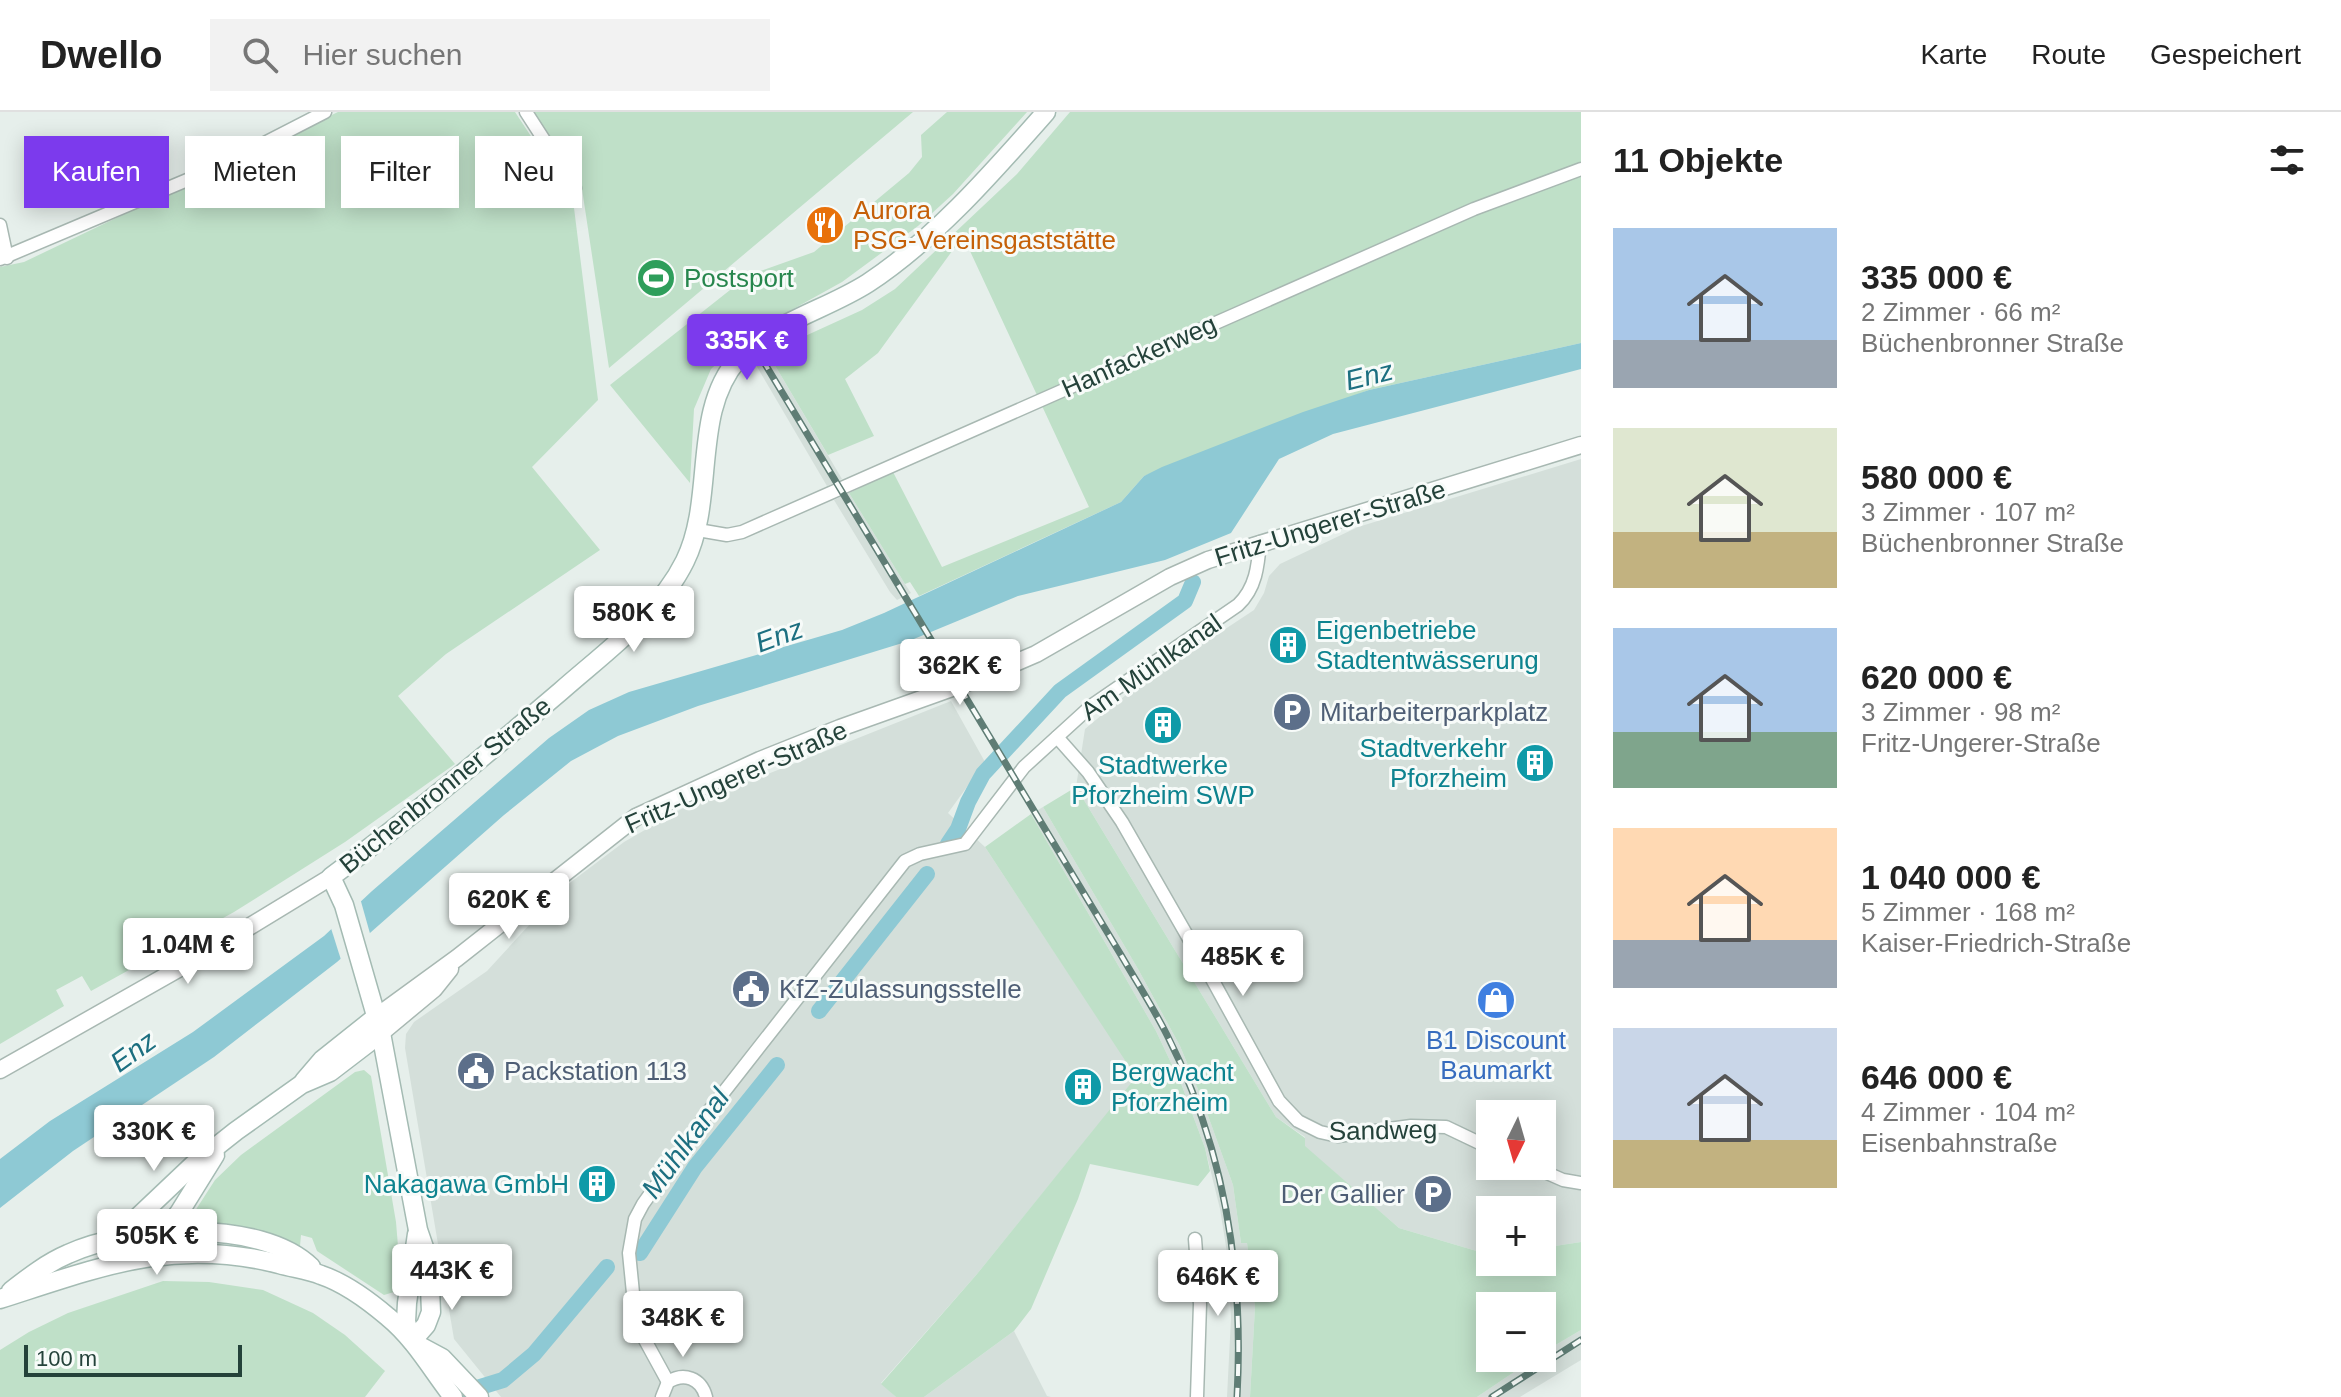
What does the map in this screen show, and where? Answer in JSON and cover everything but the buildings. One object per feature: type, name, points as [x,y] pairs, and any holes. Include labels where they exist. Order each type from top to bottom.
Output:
[{"type":"main road","name":"Büchenbronner Straße","points":[[412,1341],[426,1325],[432,1302],[429,1262],[418,1230],[379,1025],[343,904],[331,877],[467,771],[630,629],[660,598],[685,562],[698,530],[713,414],[722,384],[739,359],[773,331],[835,302],[895,263],[973,191],[1046,112]]},
{"type":"main road","name":"Fritz-Ungerer-Straße","points":[[116,1238],[193,1165],[302,1084],[322,1060],[379,1025]]},
{"type":"main road","name":"Fritz-Ungerer-Straße","points":[[120,1262],[136,1254],[164,1232],[220,1146]]},
{"type":"main road","points":[[0,1299],[42,1267],[93,1244],[164,1232],[205,1232],[267,1242],[305,1260],[319,1274]]},
{"type":"main road","points":[[0,1299],[120,1262],[189,1252],[227,1254],[319,1274],[338,1282],[389,1318],[412,1341],[442,1358],[442,1369],[453,1397]]},
{"type":"main road","points":[[442,1369],[479,1397]]},
{"type":"street","points":[[0,225],[4,258],[218,167],[325,112]]},
{"type":"street","points":[[526,112],[541,136]]},
{"type":"street","name":"Hanfackerweg","points":[[698,530],[727,535],[742,532],[1474,209],[1581,169]]},
{"type":"street","name":"Fritz-Ungerer-Straße","points":[[379,1025],[457,958],[636,817],[787,749],[980,678],[1036,654],[1170,577],[1208,560],[1581,445]]},
{"type":"street","name":"Am Mühlkanal","points":[[668,1382],[645,1340],[634,1303],[629,1253],[635,1219],[668,1167],[910,857],[965,844],[1024,767],[1091,706],[1247,597],[1257,570],[1260,542]]},
{"type":"street","name":"Sandweg","points":[[1057,737],[1088,772],[1122,822],[1279,1101],[1298,1121],[1320,1132],[1338,1136],[1411,1126],[1446,1127],[1476,1141]]},
{"type":"street","points":[[0,1070],[201,956],[331,877]]},
{"type":"street","points":[[1556,1177],[1581,1183]]},
{"type":"street","points":[[1195,1239],[1200,1304],[1197,1397]]},
{"type":"street","points":[[662,1397],[668,1382],[682,1377],[690,1377],[702,1386],[706,1397]]},
{"type":"shaded area","points":[[770,357],[842,479],[827,486],[756,365]]},
{"type":"shaded area","points":[[1581,459],[1581,1242],[1556,1246],[1556,1196],[1476,1196],[1476,1251],[1399,1228],[1304,1146],[1305,1137],[1276,1117],[1076,787],[1085,729],[1127,694],[1254,610],[1269,576],[1280,564],[1358,527]]},
{"type":"shaded area","points":[[849,493],[911,593],[897,600],[890,592],[834,500]]},
{"type":"shaded area","points":[[951,701],[985,762],[948,813],[985,847],[1137,1077],[977,1274],[881,1383],[896,1397],[501,1397],[454,1339],[405,1048],[406,1034],[414,1022],[487,971],[563,888],[624,842],[685,807]]},
{"type":"shaded area","points":[[1043,807],[1180,1046],[1233,1185],[1241,1243],[1247,1243],[1255,1307],[1250,1397],[1227,1397],[1231,1318],[1228,1259],[1205,1148],[1182,1086],[1156,1031],[1031,814]]},
{"type":"shaded area","points":[[1581,1330],[1581,1360],[1520,1397],[1477,1397],[1514,1372],[1556,1372],[1556,1345]]},
{"type":"shaded area","points":[[1014,1331],[1047,1396],[1051,1397],[924,1397]]},
{"type":"green space","points":[[338,112],[515,112],[531,136],[475,136],[475,208],[574,208],[598,400],[532,467],[600,550],[446,654],[398,696],[455,764],[345,842],[234,912],[91,991],[82,976],[56,990],[64,1006],[0,1044],[0,267],[24,262],[137,208],[169,208],[169,193],[185,185],[185,208],[325,208],[325,136],[288,136]]},
{"type":"green space","name":"Postsport","points":[[533,112],[913,112],[609,368],[582,189],[582,136],[548,136]]},
{"type":"green space","points":[[947,112],[1027,112],[953,194],[918,226],[842,282],[750,333],[711,369],[694,409],[690,483],[610,385],[749,275],[814,252],[909,173],[922,157],[921,135]]},
{"type":"green space","points":[[1070,112],[1581,112],[1581,343],[1369,390],[1144,476],[1121,502],[919,596],[910,582],[905,584],[849,493],[893,472],[942,567],[1089,507],[963,236],[878,353],[845,379],[874,436],[828,455],[770,357],[792,342],[862,310],[895,289],[1017,174]]},
{"type":"green space","points":[[1076,787],[1276,1117],[1305,1138],[1305,1146],[1399,1228],[1476,1251],[1476,1276],[1556,1276],[1556,1246],[1581,1242],[1581,1330],[1556,1345],[1556,1292],[1476,1292],[1476,1372],[1514,1372],[1477,1397],[1250,1397],[1255,1307],[1247,1243],[1241,1243],[1233,1185],[1180,1046],[1043,807]]},
{"type":"green space","points":[[1031,814],[1156,1031],[1182,1086],[1205,1148],[1210,1171],[1198,1186],[1090,1164],[1031,1309],[1014,1331],[924,1397],[896,1397],[881,1384],[977,1274],[1136,1077],[985,847]]},
{"type":"green space","points":[[364,1070],[371,1076],[396,1222],[400,1270],[394,1292],[384,1295],[317,1251],[312,1238],[301,1235],[300,1246],[245,1228],[203,1224],[197,1220],[195,1211],[215,1180],[241,1155],[355,1072]]},
{"type":"green space","points":[[163,1281],[209,1282],[263,1290],[313,1313],[345,1335],[385,1371],[365,1397],[0,1397],[0,1350],[68,1313]]},
{"type":"water","points":[[1581,343],[1581,369],[1333,434],[1279,459],[1231,533],[1165,560],[1018,596],[909,641],[698,706],[618,736],[571,761],[504,815],[337,962],[214,1057],[73,1151],[0,1208],[0,1159],[50,1121],[193,1032],[324,936],[549,738],[589,710],[629,692],[842,630],[884,613],[1121,502],[1144,476],[1162,467],[1303,412],[1369,390]]},
{"type":"pier","points":[[360,898],[371,937],[342,963],[330,925]]},
{"type":"waterway","name":"Mühlkanal","points":[[948,844],[983,774],[1060,691],[1185,601],[1193,582]]},
{"type":"waterway","name":"Mühlkanal","points":[[819,1011],[927,874]]},
{"type":"waterway","name":"Mühlkanal","points":[[640,1253],[695,1167],[777,1065]]},
{"type":"waterway","name":"Mühlkanal","points":[[461,1393],[503,1380],[534,1354],[607,1267]]},
{"type":"railway","points":[[762,359],[1144,994],[1187,1078],[1203,1121],[1226,1211],[1237,1303],[1237,1397]]},
{"type":"railway","points":[[1492,1397],[1581,1340]]},
{"type":"place","name":"Aurora PSG-Vereinsgaststätte","points":[[825,225]]},
{"type":"place","name":"Postsport","points":[[656,278]]},
{"type":"place","name":"Eigenbetriebe Stadtentwässerung","points":[[1288,645]]},
{"type":"place","name":"Mitarbeiterparkplatz","points":[[1292,712]]},
{"type":"place","name":"Stadtwerke Pforzheim SWP","points":[[1163,725]]},
{"type":"place","name":"Stadtverkehr Pforzheim","points":[[1535,763]]},
{"type":"place","name":"KfZ-Zulassungsstelle","points":[[751,989]]},
{"type":"place","name":"B1 Discount Baumarkt","points":[[1496,1000]]},
{"type":"place","name":"Packstation 113","points":[[476,1071]]},
{"type":"place","name":"Bergwacht Pforzheim","points":[[1083,1087]]},
{"type":"place","name":"Nakagawa GmbH","points":[[597,1184]]},
{"type":"place","name":"Der Gallier","points":[[1433,1194]]},
{"type":"water label","name":"Enz","points":[[1369,375]]},
{"type":"water label","name":"Enz","points":[[779,635]]},
{"type":"water label","name":"Enz","points":[[133,1051]]}]
